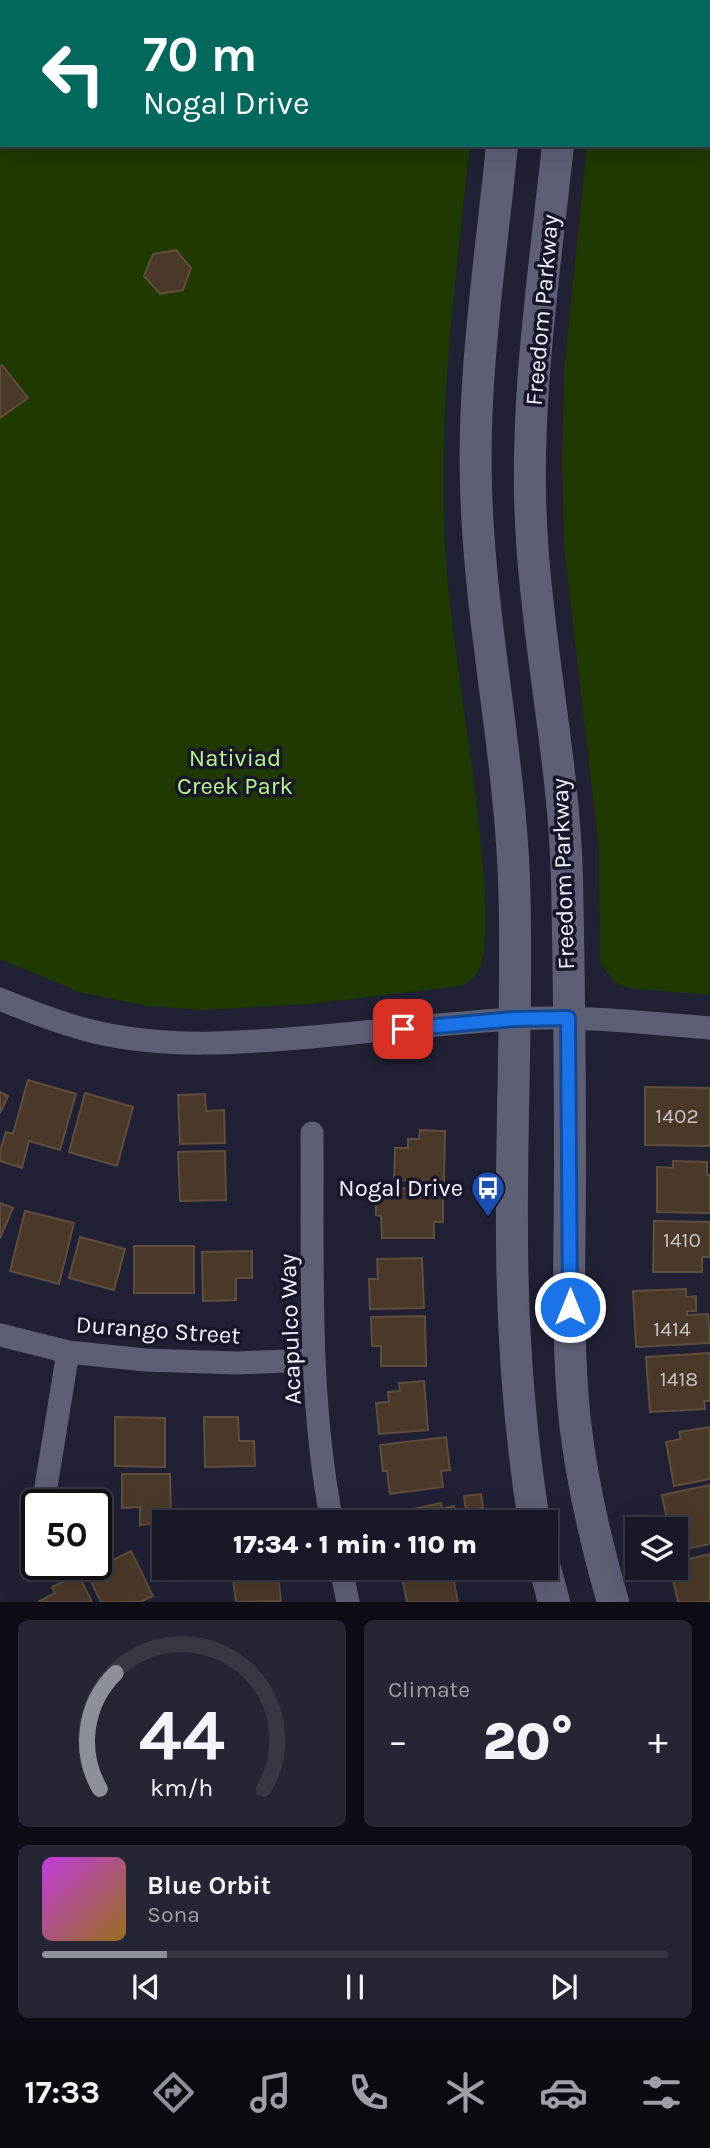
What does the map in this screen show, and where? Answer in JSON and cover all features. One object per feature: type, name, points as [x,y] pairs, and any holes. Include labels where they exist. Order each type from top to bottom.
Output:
[{"type":"main road","name":"Freedom Parkway","points":[[502,147],[478,379],[476,482],[483,591],[506,778],[513,865],[514,1343],[523,1453],[532,1510]]},
{"type":"main road","name":"Freedom Parkway","points":[[558,147],[540,302],[530,476],[532,541],[565,808],[570,1307],[575,1424],[597,1547],[613,1602]]},
{"type":"main road","points":[[548,1580],[554,1602]]},
{"type":"street","points":[[0,999],[47,1018],[97,1032],[192,1044],[247,1042],[514,1019],[568,1018],[710,1028]]},
{"type":"street","name":"Acapulco Way","points":[[312,1133],[314,1360],[330,1510]]},
{"type":"street","name":"Durango Street","points":[[0,1335],[68,1352],[145,1360],[237,1363],[314,1360]]},
{"type":"street","points":[[46,1489],[68,1352]]},
{"type":"street","points":[[343,1580],[348,1602]]},
{"type":"green space","name":"Nativiad Creek Park","points":[[0,147],[470,147],[449,354],[443,458],[446,563],[484,873],[485,932],[483,956],[477,974],[462,986],[308,1004],[204,1010],[147,1006],[79,992],[0,959]]},
{"type":"green space","points":[[587,147],[710,147],[710,995],[627,988],[614,982],[600,963],[599,850],[564,546],[564,371]]},
{"type":"building","points":[[176,250],[191,268],[183,290],[160,294],[144,276],[153,254]]},
{"type":"building","points":[[2,365],[28,398],[0,418],[0,366]]},
{"type":"building","points":[[28,1080],[76,1094],[60,1150],[29,1141],[22,1168],[0,1161],[0,1151],[6,1132],[13,1134]]},
{"type":"building","points":[[645,1087],[710,1088],[710,1146],[645,1145]]},
{"type":"building","points":[[0,1092],[8,1096],[0,1113]]},
{"type":"building","points":[[85,1093],[133,1107],[117,1166],[69,1152]]},
{"type":"building","points":[[205,1094],[206,1111],[224,1110],[225,1143],[180,1144],[178,1095]]},
{"type":"building","points":[[420,1130],[445,1131],[444,1181],[394,1180],[395,1148],[408,1148],[408,1139],[419,1139]]},
{"type":"building","points":[[225,1151],[226,1200],[180,1201],[178,1152]]},
{"type":"building","points":[[673,1161],[707,1162],[707,1175],[710,1175],[710,1213],[657,1212],[657,1167],[673,1168]]},
{"type":"building","points":[[376,1188],[443,1188],[443,1222],[434,1222],[434,1238],[382,1238],[381,1216],[376,1215]]},
{"type":"building","points":[[0,1203],[13,1208],[0,1238]]},
{"type":"building","points":[[25,1211],[74,1223],[59,1284],[10,1271]]},
{"type":"building","points":[[654,1221],[710,1222],[710,1257],[702,1257],[702,1272],[653,1272]]},
{"type":"building","points":[[80,1237],[125,1249],[114,1290],[69,1278]]},
{"type":"building","points":[[134,1246],[194,1246],[194,1293],[134,1293]]},
{"type":"building","points":[[252,1251],[252,1278],[236,1278],[236,1300],[203,1301],[202,1252]]},
{"type":"building","points":[[422,1258],[424,1308],[370,1309],[369,1279],[378,1279],[377,1259]]},
{"type":"building","points":[[686,1289],[686,1297],[696,1296],[696,1311],[687,1311],[687,1315],[708,1314],[710,1343],[636,1347],[633,1291]]},
{"type":"building","points":[[425,1316],[426,1366],[381,1366],[381,1346],[372,1346],[371,1317]]},
{"type":"building","points":[[710,1353],[710,1401],[704,1401],[705,1409],[650,1412],[646,1357]]},
{"type":"building","points":[[424,1381],[428,1430],[379,1434],[376,1403],[389,1402],[388,1392],[400,1391],[399,1383]]},
{"type":"building","points":[[115,1417],[165,1418],[165,1467],[115,1466]]},
{"type":"building","points":[[204,1417],[238,1417],[239,1441],[254,1441],[255,1466],[205,1467]]},
{"type":"building","points":[[710,1427],[710,1479],[674,1486],[666,1442],[681,1439],[679,1432]]},
{"type":"building","points":[[446,1437],[450,1470],[441,1471],[443,1487],[390,1494],[387,1471],[383,1471],[380,1445]]},
{"type":"building","points":[[122,1474],[170,1474],[171,1510],[152,1510],[152,1524],[140,1525],[140,1507],[122,1508]]},
{"type":"building","points":[[710,1485],[710,1544],[688,1549],[688,1517],[666,1517],[662,1495]]},
{"type":"building","points":[[481,1494],[483,1508],[466,1510],[464,1496]]},
{"type":"building","points":[[441,1503],[442,1509],[454,1506],[455,1510],[410,1510]]},
{"type":"building","points":[[131,1551],[153,1596],[140,1602],[101,1602],[90,1580],[112,1580],[112,1560]]},
{"type":"building","points":[[710,1554],[710,1602],[678,1602],[673,1580],[688,1580],[688,1559]]},
{"type":"building","points":[[66,1580],[81,1580],[92,1602],[38,1602],[55,1593],[52,1587]]},
{"type":"building","points":[[233,1580],[278,1580],[281,1601],[236,1602]]},
{"type":"building","points":[[403,1580],[453,1580],[458,1602],[407,1602]]},
{"type":"place","name":"Nogal Drive","points":[[488,1218]]},
{"type":"route","points":[[403,1029],[514,1019],[568,1018],[570,1307]]}]
